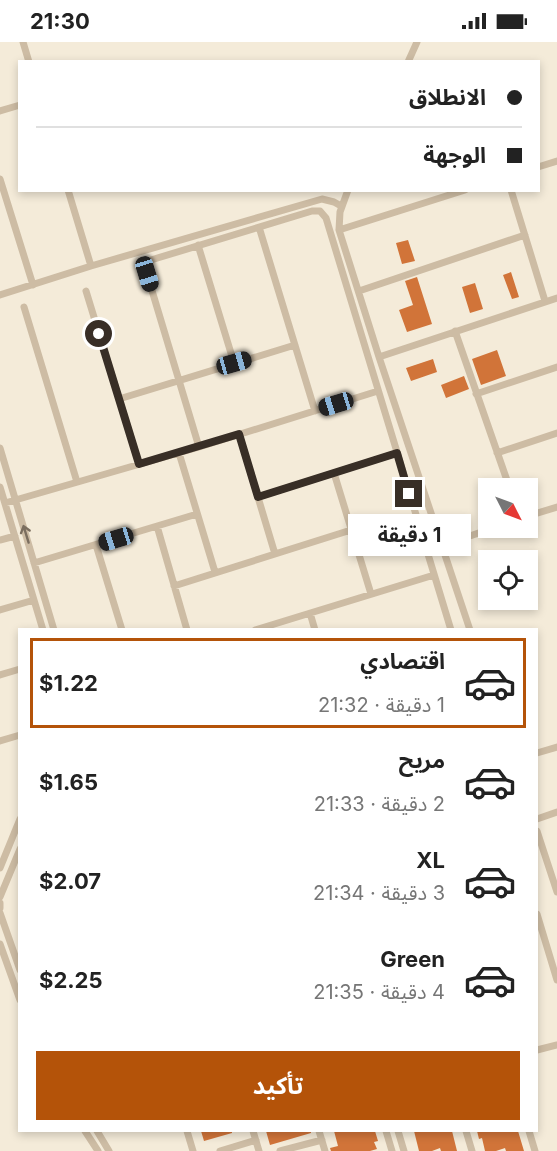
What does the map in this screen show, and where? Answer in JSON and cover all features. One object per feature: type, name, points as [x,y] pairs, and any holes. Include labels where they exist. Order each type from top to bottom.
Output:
[{"type":"street","points":[[23,42],[28,60]]},
{"type":"street","points":[[409,60],[417,42]]},
{"type":"street","points":[[0,111],[18,106]]},
{"type":"street","points":[[540,166],[557,161]]},
{"type":"street","points":[[0,179],[33,285]]},
{"type":"street","points":[[69,192],[91,266]]},
{"type":"street","points":[[347,192],[341,207],[339,230],[469,628]]},
{"type":"street","points":[[339,230],[459,192]]},
{"type":"street","points":[[512,192],[545,301]]},
{"type":"street","points":[[0,295],[322,199],[334,202],[341,207]]},
{"type":"street","points":[[200,447],[146,269],[150,260],[312,211],[320,211],[324,214],[450,628]]},
{"type":"street","points":[[259,227],[315,411]]},
{"type":"street","points":[[359,291],[525,235]]},
{"type":"street","points":[[198,245],[234,363]]},
{"type":"street","points":[[86,291],[139,464]]},
{"type":"street","points":[[379,357],[557,298]]},
{"type":"street","points":[[24,307],[77,482]]},
{"type":"street","points":[[455,331],[506,478]]},
{"type":"street","points":[[119,399],[295,345]]},
{"type":"street","points":[[476,394],[557,368]]},
{"type":"street","points":[[5,503],[200,447],[378,391]]},
{"type":"street","points":[[497,453],[557,433]]},
{"type":"street","points":[[239,434],[275,554]]},
{"type":"street","points":[[0,447],[53,628]]},
{"type":"street","points":[[179,453],[215,572]]},
{"type":"street","points":[[258,497],[397,453]]},
{"type":"street","points":[[334,473],[371,594]]},
{"type":"street","points":[[0,488],[42,628]]},
{"type":"street","points":[[538,513],[557,507]]},
{"type":"street","points":[[34,563],[197,514]]},
{"type":"street","points":[[157,526],[187,628]]},
{"type":"street","points":[[174,586],[351,530]]},
{"type":"street","points":[[441,546],[478,533]]},
{"type":"street","points":[[0,540],[15,536]]},
{"type":"street","points":[[96,545],[121,628]]},
{"type":"street","points":[[261,628],[434,575]]},
{"type":"street","points":[[0,610],[34,600]]},
{"type":"street","points":[[310,613],[314,628]]},
{"type":"street","points":[[0,675],[18,670]]},
{"type":"street","points":[[0,741],[18,736]]},
{"type":"street","points":[[538,753],[557,747]]},
{"type":"street","points":[[538,819],[557,812]]},
{"type":"street","points":[[0,868],[18,824]]},
{"type":"street","points":[[538,834],[557,892]]},
{"type":"street","points":[[0,897],[18,859]]},
{"type":"street","points":[[0,903],[0,908]]},
{"type":"street","points":[[0,913],[18,965]]},
{"type":"street","points":[[538,917],[557,980]]},
{"type":"street","points":[[0,944],[18,995]]},
{"type":"street","points":[[4,957],[14,954]]},
{"type":"street","points":[[538,1050],[557,1045]]},
{"type":"street","points":[[87,1132],[98,1151]]},
{"type":"street","points":[[98,1132],[109,1151]]},
{"type":"street","points":[[187,1132],[193,1151]]},
{"type":"street","points":[[253,1132],[259,1151]]},
{"type":"street","points":[[319,1132],[324,1151]]},
{"type":"street","points":[[386,1132],[392,1151]]},
{"type":"street","points":[[398,1132],[404,1151]]},
{"type":"street","points":[[466,1132],[472,1151]]},
{"type":"street","points":[[529,1132],[535,1151]]},
{"type":"street","points":[[220,1151],[256,1140]]},
{"type":"street","points":[[280,1151],[322,1140]]},
{"type":"building","points":[[408,240],[415,261],[402,264],[396,243]]},
{"type":"building","points":[[511,272],[519,297],[512,299],[503,275]]},
{"type":"building","points":[[417,277],[432,324],[407,332],[399,310],[413,305],[405,281]]},
{"type":"building","points":[[475,283],[483,309],[470,313],[462,287]]},
{"type":"building","points":[[497,350],[506,376],[481,385],[472,359]]},
{"type":"building","points":[[433,359],[437,372],[411,381],[406,368]]},
{"type":"building","points":[[464,376],[469,389],[446,398],[441,385]]},
{"type":"building","points":[[201,1132],[232,1132],[232,1133],[204,1141]]},
{"type":"building","points":[[266,1132],[311,1132],[311,1133],[270,1145]]},
{"type":"building","points":[[334,1132],[375,1132],[378,1141],[374,1142],[377,1149],[370,1151],[331,1151],[330,1148],[338,1146]]},
{"type":"building","points":[[414,1132],[452,1132],[457,1151],[441,1151],[440,1148],[432,1151],[419,1151]]},
{"type":"building","points":[[477,1132],[518,1132],[524,1151],[506,1151],[505,1148],[485,1151],[482,1138],[479,1139]]},
{"type":"route","points":[[99,334],[139,464],[239,434],[258,497],[397,453],[409,494]]}]
